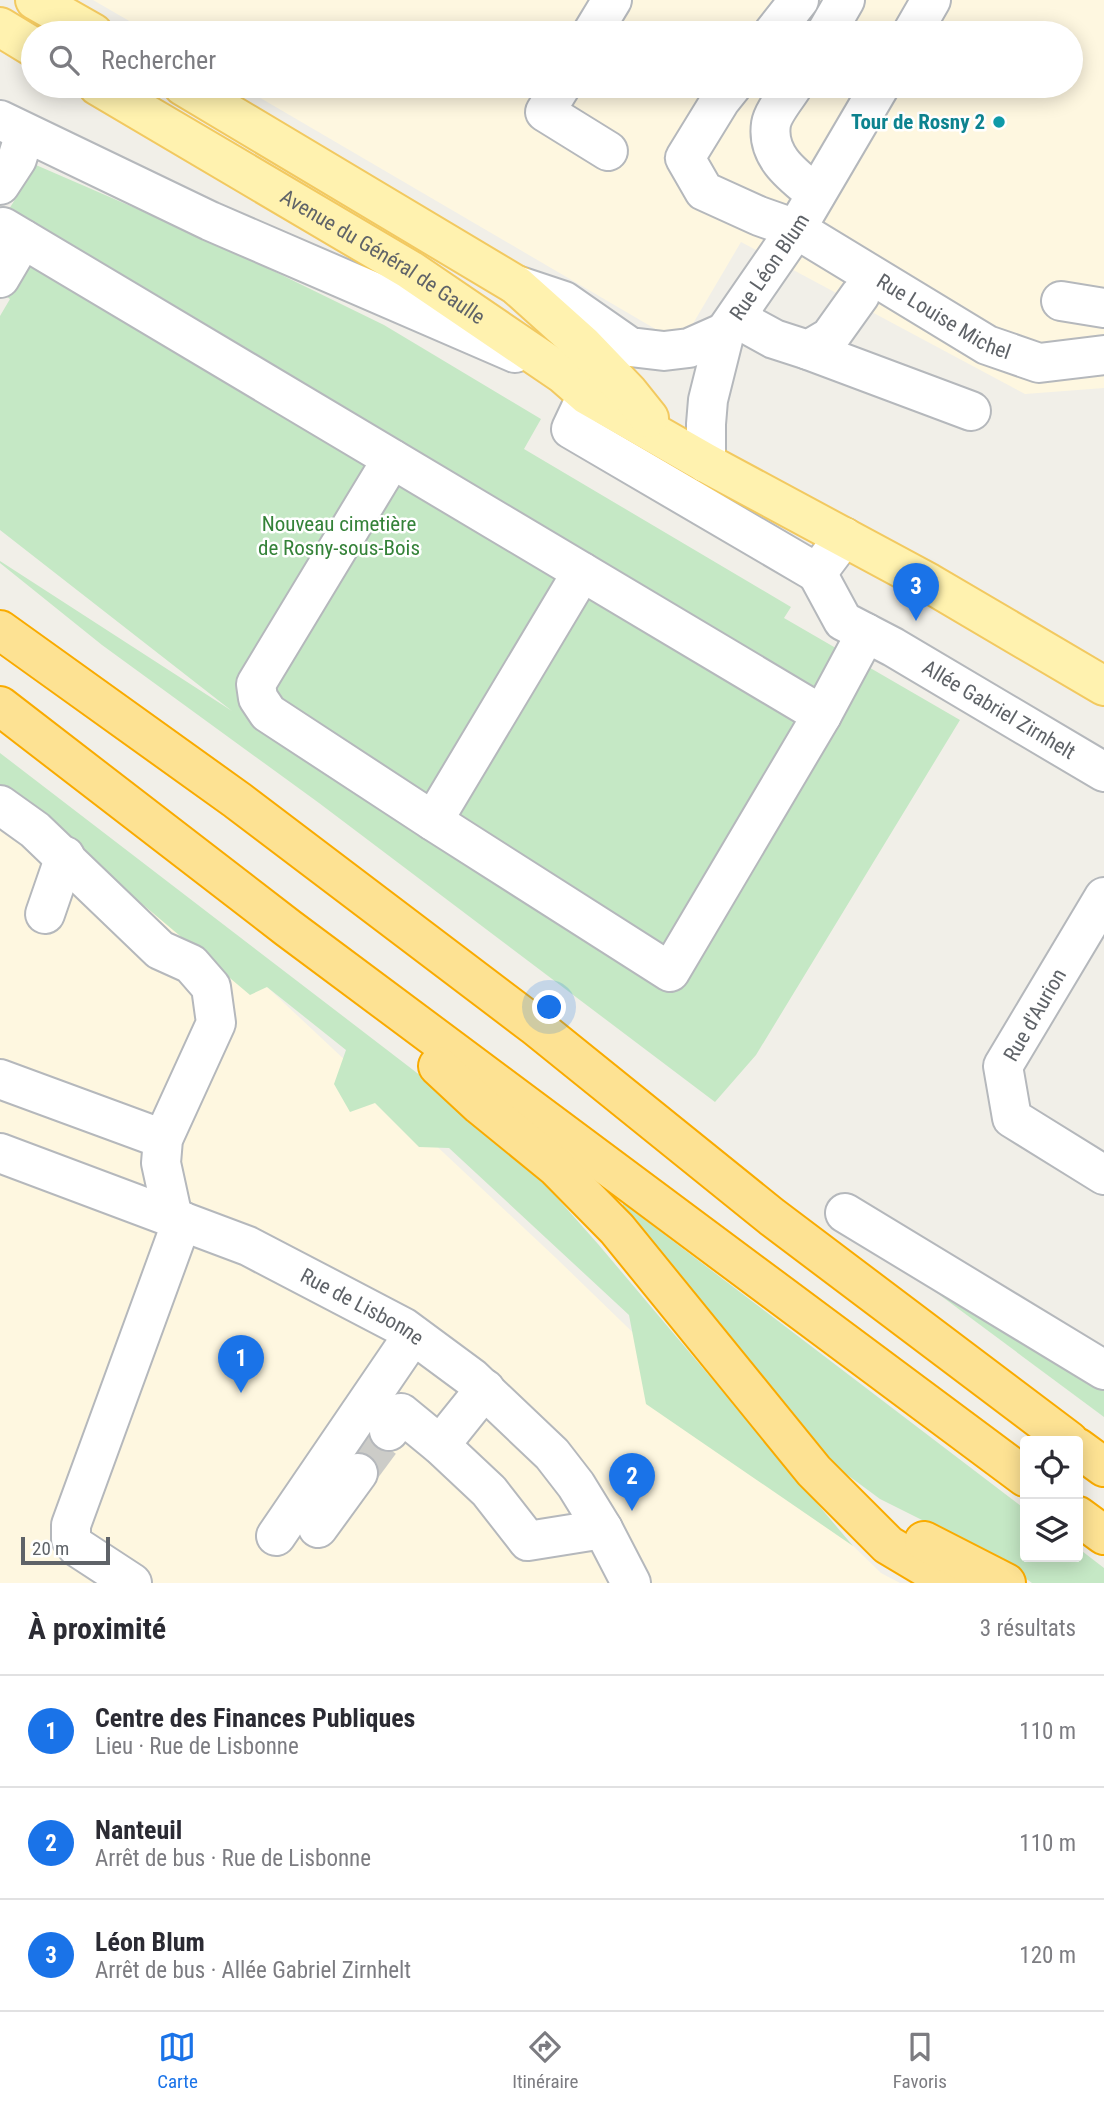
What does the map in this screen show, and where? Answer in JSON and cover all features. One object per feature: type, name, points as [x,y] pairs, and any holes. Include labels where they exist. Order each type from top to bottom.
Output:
[{"type":"highway","points":[[0,630],[237,800],[534,1025],[772,1217],[1062,1436]]},
{"type":"highway","points":[[0,706],[288,928],[1020,1473]]},
{"type":"highway","points":[[288,928],[480,1105],[556,1167],[617,1229],[814,1471],[888,1545],[952,1583]]},
{"type":"highway","points":[[1083,1452],[1104,1467]]},
{"type":"highway","points":[[857,1514],[946,1551],[1006,1583]]},
{"type":"highway","points":[[1083,1520],[1104,1535]]},
{"type":"main road","points":[[36,0],[72,21]]},
{"type":"main road","points":[[0,27],[21,40]]},
{"type":"main road","name":"Avenue du Général de Gaulle","points":[[119,98],[410,270],[575,384],[706,463],[929,583],[1104,686]]},
{"type":"main road","name":"Avenue du Général de Gaulle","points":[[203,98],[516,285],[583,345],[629,393],[663,436]]},
{"type":"street","points":[[599,21],[612,0]]},
{"type":"street","points":[[782,21],[799,0]]},
{"type":"street","points":[[833,21],[845,0]]},
{"type":"street","points":[[919,21],[931,0]]},
{"type":"street","points":[[553,98],[545,111],[608,151]]},
{"type":"street","name":"Rue Louise Michel","points":[[723,98],[685,158],[704,191],[759,216],[796,229],[987,345],[1039,363],[1104,355]]},
{"type":"street","points":[[786,98],[771,122],[774,152],[789,172],[816,194]]},
{"type":"street","name":"Rue Léon Blum","points":[[706,463],[708,400],[731,325],[796,229],[873,98]]},
{"type":"street","points":[[8,152],[210,221],[575,384],[572,429],[817,573],[844,537]]},
{"type":"street","points":[[0,278],[13,233],[822,715]]},
{"type":"street","points":[[516,285],[564,301],[630,347],[664,351],[690,348],[731,325],[808,350],[971,411]]},
{"type":"street","points":[[808,350],[830,337],[860,295]]},
{"type":"street","points":[[1060,300],[1104,308]]},
{"type":"street","points":[[392,459],[256,684],[258,698],[268,713],[670,972],[822,715],[879,640]]},
{"type":"street","points":[[433,821],[582,572]]},
{"type":"street","name":"Allée Gabriel Zirnhelt","points":[[817,573],[843,621],[1104,772]]},
{"type":"street","points":[[0,805],[65,856],[160,950],[191,964],[211,987],[216,1023],[163,1139],[161,1163],[177,1220],[71,1525],[71,1539],[77,1547],[132,1583]]},
{"type":"street","points":[[45,914],[65,856]]},
{"type":"street","name":"Rue d'Aurion","points":[[1104,897],[1003,1066],[1012,1118],[1104,1175]]},
{"type":"street","points":[[0,1079],[163,1139]]},
{"type":"street","name":"Rue de Lisbonne","points":[[0,1153],[248,1246],[347,1296],[413,1335],[485,1390],[552,1454],[576,1485],[603,1529],[631,1583]]},
{"type":"street","points":[[845,1213],[1104,1370]]},
{"type":"street","points":[[276,1536],[413,1335]]},
{"type":"street","points":[[440,1445],[485,1390]]},
{"type":"street","points":[[389,1431],[401,1413],[489,1491],[528,1541],[603,1529]]},
{"type":"street","points":[[318,1528],[358,1473]]},
{"type":"shaded area","points":[[93,0],[1104,0],[1104,388],[1025,394],[741,242],[681,344],[261,98],[1083,98],[1083,21],[129,21]]},
{"type":"shaded area","points":[[0,778],[267,987],[557,1259],[881,1573],[900,1583],[0,1583]]},
{"type":"green space","name":"Nouveau cimetière de Rosny-sous-Bois","points":[[36,165],[218,244],[384,325],[541,419],[524,449],[791,607],[784,618],[960,720],[756,1055],[715,1102],[319,803],[102,645],[0,563],[232,711],[0,530],[0,316],[10,299],[0,292],[0,224]]},
{"type":"green space","points":[[0,753],[464,1109],[543,1182],[853,1546],[646,1404],[629,1315],[449,1148],[419,1147],[375,1103],[350,1112],[334,1084],[346,1050],[267,987],[250,995],[0,784]]},
{"type":"green space","points":[[623,1203],[1020,1505],[1020,1562],[1083,1562],[1083,1552],[1104,1568],[1104,1583],[1032,1583],[996,1557],[880,1499],[811,1448],[622,1213]]},
{"type":"green space","points":[[859,1235],[1104,1381],[1104,1417]]},
{"type":"tunnel","points":[[358,1473],[389,1431]]},
{"type":"place","name":"Tour de Rosny 2","points":[[999,122]]},
{"type":"place","name":"Léon Blum","points":[[916,621]]},
{"type":"place","name":"Centre des Finances Publiques","points":[[241,1393]]},
{"type":"place","name":"Nanteuil","points":[[632,1511]]}]
